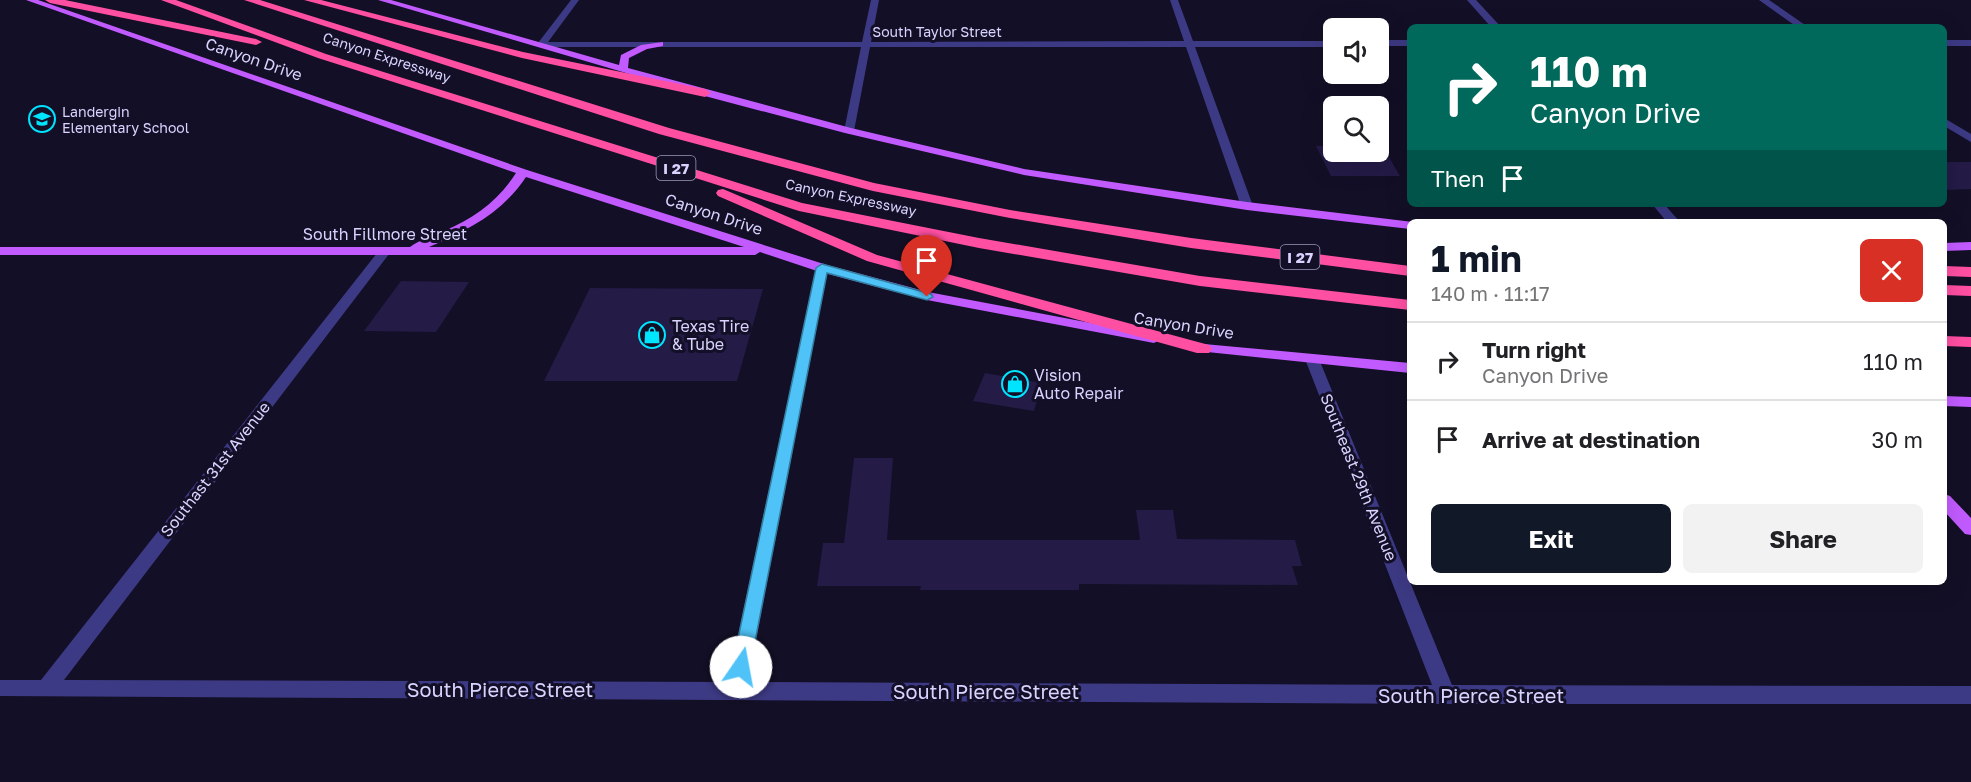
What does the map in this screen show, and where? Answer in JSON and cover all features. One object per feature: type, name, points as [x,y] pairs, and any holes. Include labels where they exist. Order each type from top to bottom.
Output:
[{"type":"highway","points":[[50,0],[322,56]]},
{"type":"highway","name":"Canyon Expressway","points":[[166,0],[322,56],[800,207],[979,243],[1200,281],[1407,305]]},
{"type":"highway","name":"Canyon Expressway","points":[[249,0],[663,131],[873,187],[1010,214],[1191,243],[1407,271]]},
{"type":"highway","points":[[309,0],[522,55],[705,93]]},
{"type":"highway","points":[[633,154],[872,258],[1203,349]]},
{"type":"highway","points":[[1947,272],[1971,272]]},
{"type":"highway","points":[[1947,291],[1971,291]]},
{"type":"highway","points":[[1947,341],[1971,342]]},
{"type":"main road","name":"Canyon Drive","points":[[30,0],[523,172],[822,268],[927,297],[1203,349],[1407,368]]},
{"type":"main road","points":[[382,0],[705,93],[849,131],[1024,172],[1247,206],[1407,225]]},
{"type":"main road","points":[[623,70],[624,57],[644,47],[660,44]]},
{"type":"main road","points":[[411,251],[462,227],[500,205],[512,191],[523,172]]},
{"type":"main road","points":[[1947,247],[1971,246]]},
{"type":"main road","name":"South Fillmore Street","points":[[0,250],[770,251]]},
{"type":"main road","points":[[1947,401],[1971,402]]},
{"type":"main road","points":[[1947,503],[1971,529]]},
{"type":"street","points":[[541,45],[575,0]]},
{"type":"street","points":[[849,131],[875,0]]},
{"type":"street","points":[[1174,0],[1247,206]]},
{"type":"street","points":[[1470,0],[1493,24]]},
{"type":"street","points":[[1763,0],[1799,24]]},
{"type":"street","points":[[1389,44],[1407,43]]},
{"type":"street","points":[[1947,43],[1971,43]]},
{"type":"street","name":"South Taylor Street","points":[[541,45],[1323,44]]},
{"type":"street","points":[[1947,123],[1971,139]]},
{"type":"street","points":[[1661,207],[1671,219]]},
{"type":"street","name":"Southast 31st Avenue","points":[[46,688],[385,251]]},
{"type":"street","points":[[737,689],[822,268]]},
{"type":"street","name":"Southeast 29th Avenue","points":[[1312,359],[1446,695]]},
{"type":"street","name":"South Pierce Street","points":[[0,688],[737,689],[1446,695],[1971,695]]},
{"type":"building","points":[[1316,146],[1323,146],[1323,160]]},
{"type":"building","points":[[1389,157],[1400,176],[1331,176],[1324,162],[1389,162]]},
{"type":"building","points":[[1947,162],[1971,162],[1971,189],[1947,190]]},
{"type":"building","points":[[401,281],[469,282],[436,332],[364,331]]},
{"type":"building","points":[[590,288],[763,289],[737,381],[544,381]]},
{"type":"building","points":[[985,373],[1042,383],[1034,411],[973,401]]},
{"type":"building","points":[[854,458],[893,458],[887,540],[1140,540],[1136,510],[1173,510],[1177,539],[1295,540],[1302,566],[1292,566],[1298,585],[1079,584],[1079,590],[920,590],[921,586],[817,586],[823,543],[844,543]]},
{"type":"place","name":"Landergin Elementary School","points":[[42,119]]},
{"type":"place","name":"Texas Tire & Tube","points":[[652,335]]},
{"type":"place","name":"Vision Auto Repair","points":[[1015,384]]},
{"type":"route","points":[[741,667],[822,268],[927,297]]}]
